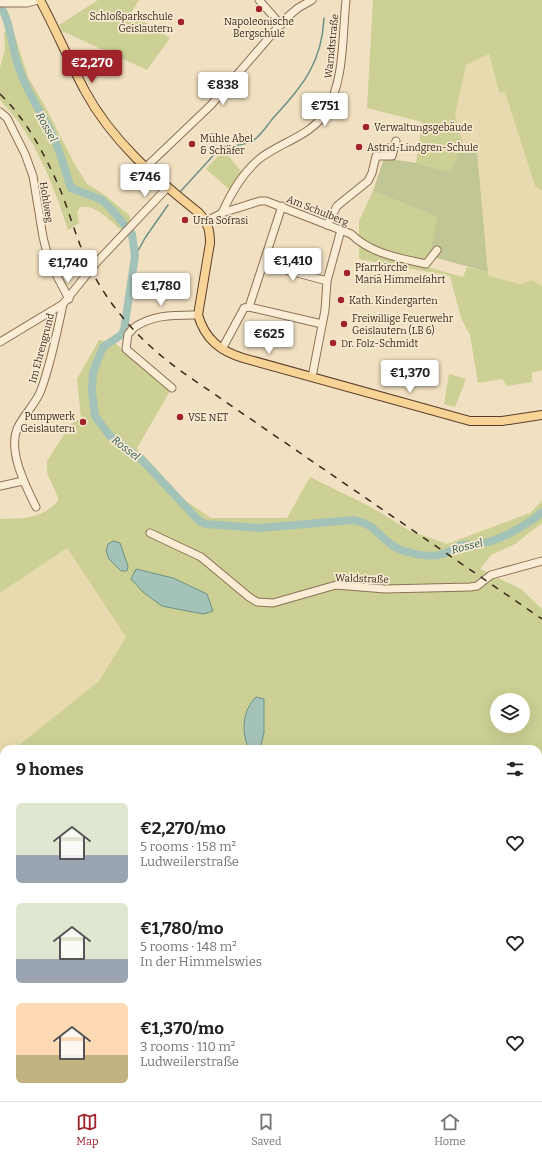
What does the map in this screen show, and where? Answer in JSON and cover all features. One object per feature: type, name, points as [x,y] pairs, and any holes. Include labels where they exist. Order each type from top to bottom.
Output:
[{"type":"main road","points":[[39,0],[85,91],[118,140],[145,168],[207,221],[210,231],[210,243],[198,315],[201,327],[214,345],[243,358],[470,421],[502,421],[542,415]]},
{"type":"street","points":[[3,3],[27,3],[39,0]]},
{"type":"street","points":[[259,0],[281,25]]},
{"type":"street","points":[[145,168],[211,105],[281,25],[298,8],[312,0]]},
{"type":"street","name":"Warndtstraße","points":[[222,213],[237,184],[259,160],[308,131],[325,114],[338,83],[346,0]]},
{"type":"street","name":"Hohlweg","points":[[0,112],[7,118],[25,154],[32,176],[49,261],[69,298]]},
{"type":"street","points":[[327,225],[337,206],[368,181],[372,173],[376,156],[392,156],[396,141]]},
{"type":"street","points":[[0,342],[63,304],[96,263],[167,188]]},
{"type":"street","name":"Am Schulberg","points":[[207,221],[222,213],[260,201],[272,202],[351,234],[358,241],[372,250],[426,264],[437,250]]},
{"type":"street","points":[[249,307],[282,206]]},
{"type":"street","points":[[312,377],[322,324],[327,281],[341,230]]},
{"type":"street","points":[[264,264],[327,281]]},
{"type":"street","name":"Im Ehrengrund","points":[[36,507],[23,481],[15,447],[17,430],[40,392],[63,304]]},
{"type":"street","points":[[222,349],[244,308],[249,307],[322,324]]},
{"type":"street","points":[[172,388],[126,349],[128,334],[146,321],[156,318],[177,315],[198,315]]},
{"type":"street","points":[[0,486],[23,481]]},
{"type":"street","name":"Waldstraße","points":[[150,533],[201,557],[248,597],[257,602],[273,603],[336,585],[385,589],[477,586],[491,575],[542,561]]},
{"type":"shaded area","points":[[489,54],[498,93],[505,91],[535,186],[542,191],[542,286],[532,280],[520,284],[489,276],[477,151],[463,144],[455,115],[466,65]]},
{"type":"shaded area","points":[[67,548],[126,637],[99,681],[19,745],[0,745],[0,593]]},
{"type":"green space","points":[[98,0],[139,0],[131,13],[170,38],[147,70],[62,31],[59,25]]},
{"type":"green space","points":[[373,0],[542,0],[542,191],[535,186],[505,92],[499,93],[489,54],[466,65],[455,115],[463,144],[450,172],[416,163],[422,122],[367,108]]},
{"type":"green space","points":[[11,24],[28,77],[46,108],[74,163],[87,184],[105,195],[130,216],[130,221],[121,230],[92,208],[80,207],[77,213],[79,223],[68,230],[42,161],[23,129],[0,100],[0,68],[5,49],[4,33]]},
{"type":"green space","points":[[463,144],[477,151],[488,272],[429,256],[438,217],[373,191],[384,158],[416,163],[450,172]]},
{"type":"green space","points":[[224,150],[243,174],[230,190],[206,169]]},
{"type":"green space","points":[[373,191],[439,217],[427,267],[463,277],[467,267],[488,272],[489,276],[520,284],[532,280],[542,286],[542,370],[532,373],[532,382],[507,386],[502,379],[478,383],[470,335],[461,318],[450,276],[359,259],[359,221]]},
{"type":"green space","points":[[99,340],[115,343],[170,391],[137,448],[186,501],[211,518],[287,518],[310,477],[371,507],[410,531],[447,544],[530,513],[542,501],[542,523],[515,544],[491,555],[480,569],[521,589],[542,609],[542,745],[19,745],[99,681],[126,637],[67,548],[0,593],[0,519],[24,518],[38,515],[58,501],[58,497],[47,473],[47,461],[71,424],[81,418],[77,379]]},
{"type":"green space","points":[[449,374],[466,379],[455,407],[444,404]]},
{"type":"water","points":[[113,541],[120,543],[128,566],[127,571],[121,571],[109,559],[106,551],[108,544]]},
{"type":"water","points":[[136,569],[173,578],[207,594],[213,611],[203,614],[162,606],[143,592],[131,579]]},
{"type":"water","points":[[256,697],[264,699],[264,733],[261,745],[247,745],[246,742],[244,722],[251,703]]},
{"type":"waterway","name":"Rossel","points":[[0,5],[7,21],[17,63],[23,79],[55,140],[71,188],[102,200],[132,234],[135,256],[124,330],[121,335],[103,347],[93,372],[92,392],[95,416],[110,436],[142,460],[198,520],[205,524],[260,528],[353,520],[368,525],[394,547],[416,554],[433,556],[446,553],[459,546],[482,544],[501,537],[528,523],[542,512]]},
{"type":"waterway","points":[[180,192],[221,147],[238,145],[257,138],[294,95],[302,84],[315,60],[319,48],[324,18]]},
{"type":"waterway","points":[[135,256],[145,238],[168,205]]},
{"type":"railway","points":[[0,94],[19,115],[42,151],[60,189],[85,257],[98,283],[119,313],[144,341],[188,376],[542,619]]},
{"type":"place","name":"Napoleonische Bergschule","points":[[259,9]]},
{"type":"place","name":"Schloßparkschule Geislautern","points":[[181,22]]},
{"type":"place","name":"Verwaltungsgebäude","points":[[366,127]]},
{"type":"place","name":"Mühle Abel & Schäfer","points":[[192,144]]},
{"type":"place","name":"Astrid-Lindgren-Schule","points":[[359,147]]},
{"type":"place","name":"Urfa Sofrasi","points":[[185,220]]},
{"type":"place","name":"Pfarrkirche Mariä Himmelfahrt","points":[[347,273]]},
{"type":"place","name":"Kath. Kindergarten","points":[[341,300]]},
{"type":"place","name":"Freiwillige Feuerwehr Geislautern (LB 6)","points":[[344,324]]},
{"type":"place","name":"Dr. Folz-Schmidt","points":[[333,343]]},
{"type":"place","name":"VSE NET","points":[[180,417]]},
{"type":"place","name":"Pumpwerk Geislautern","points":[[83,422]]}]
